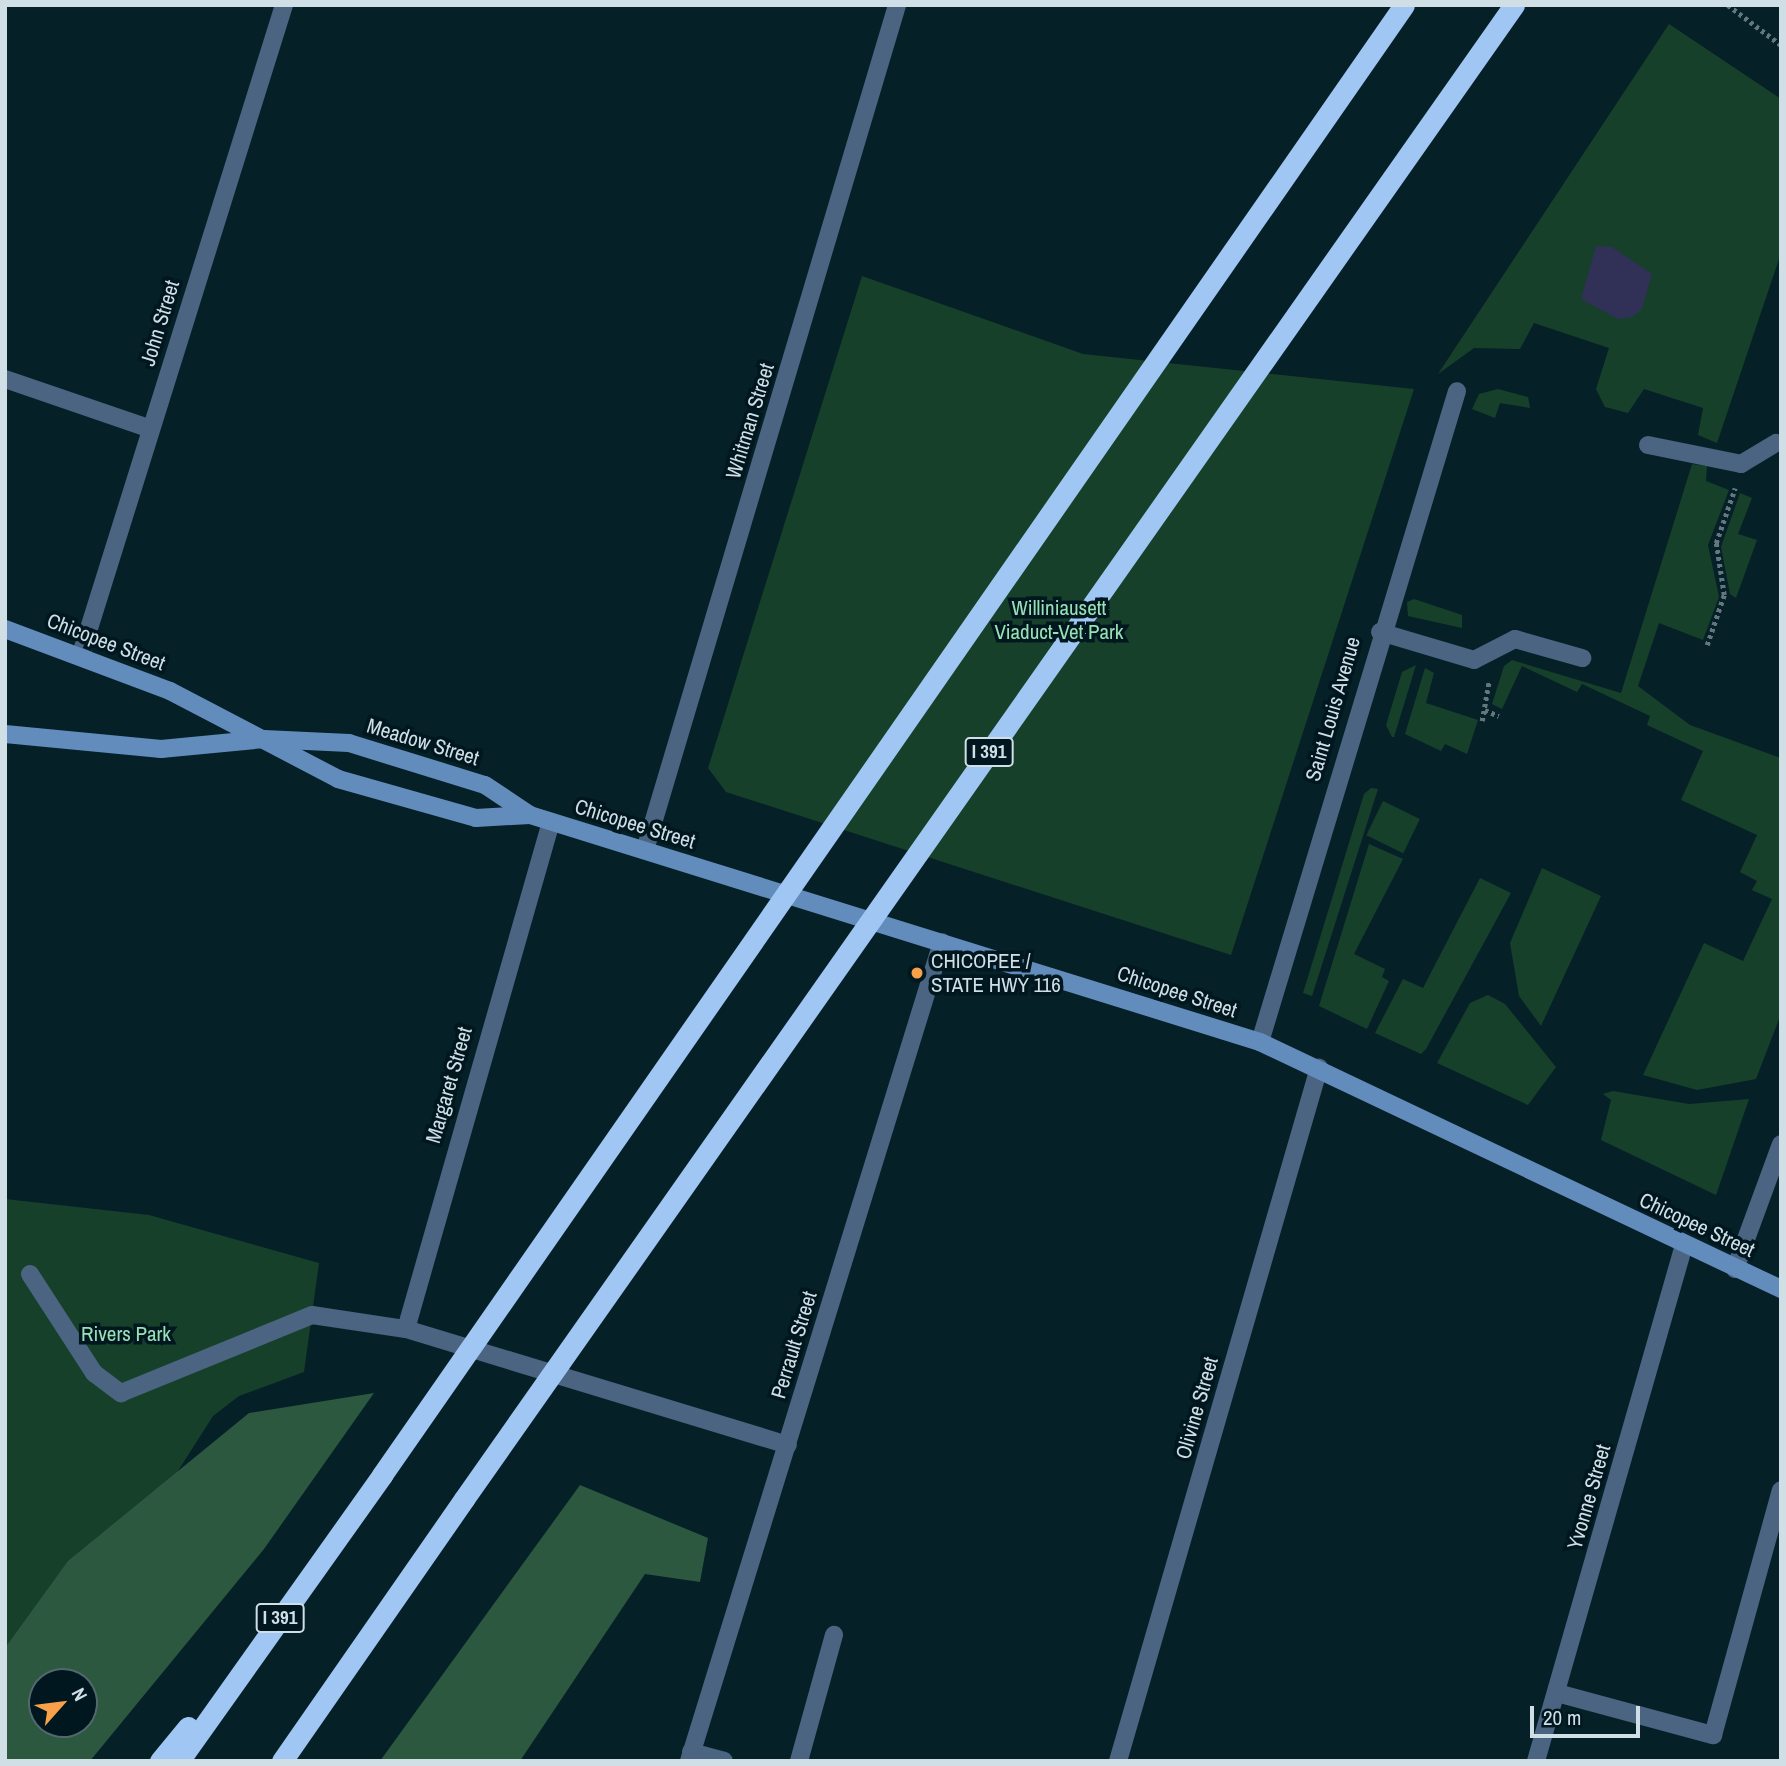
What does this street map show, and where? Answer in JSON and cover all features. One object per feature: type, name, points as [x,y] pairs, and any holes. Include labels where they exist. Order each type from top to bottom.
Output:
[{"type":"highway","name":"I 391","points":[[179,1761],[382,1475],[1404,5]]},
{"type":"highway","name":"I 391","points":[[282,1761],[1514,5]]},
{"type":"highway","points":[[160,1761],[300,1590]]},
{"type":"main road","name":"Chicopee Street","points":[[5,629],[81,654],[264,739]]},
{"type":"main road","name":"Meadow Street","points":[[5,734],[161,750],[264,739],[349,743],[485,785],[530,816]]},
{"type":"main road","points":[[264,739],[338,779],[476,818],[530,816]]},
{"type":"main road","name":"Chicopee Street","points":[[530,816],[1260,1042],[1781,1289]]},
{"type":"street","name":"John Street","points":[[81,654],[284,5]]},
{"type":"street","name":"Whitman Street","points":[[645,850],[897,5]]},
{"type":"street","points":[[5,379],[151,429]]},
{"type":"street","name":"Saint Louis Avenue","points":[[1260,1042],[1380,632],[1457,391]]},
{"type":"street","points":[[1648,445],[1741,464],[1776,443]]},
{"type":"street","points":[[1380,632],[1474,660],[1487,657],[1515,639],[1582,659]]},
{"type":"street","name":"Margaret Street","points":[[405,1329],[551,822]]},
{"type":"street","name":"Perrault Street","points":[[690,1756],[942,942]]},
{"type":"street","name":"Olivine Street","points":[[1118,1761],[1319,1068]]},
{"type":"street","points":[[1735,1269],[1781,1144]]},
{"type":"street","name":"Yvonne Street","points":[[1536,1761],[1684,1245]]},
{"type":"street","points":[[30,1274],[94,1373],[121,1393],[312,1315],[405,1329],[439,1338],[788,1445]]},
{"type":"street","points":[[1557,1693],[1713,1735],[1781,1490]]},
{"type":"street","points":[[799,1761],[834,1635]]},
{"type":"street","points":[[690,1756],[724,1761]]},
{"type":"path","points":[[1728,5],[1781,44]]},
{"type":"path","points":[[1707,645],[1724,595],[1716,543],[1741,464]]},
{"type":"path","points":[[1482,721],[1485,710],[1487,657]]},
{"type":"path","points":[[1485,710],[1499,716]]},
{"type":"green space","points":[[1669,24],[1781,99],[1781,253],[1717,443],[1698,435],[1703,408],[1644,389],[1628,413],[1605,407],[1596,389],[1609,348],[1534,323],[1520,349],[1474,348],[1438,374]]},
{"type":"green space","name":"Williniausett Viaduct-Vet Park","points":[[862,276],[1083,354],[1414,389],[1231,955],[726,792],[708,768]]},
{"type":"green space","points":[[1498,389],[1528,397],[1530,408],[1500,403],[1495,418],[1472,409],[1479,394]]},
{"type":"green space","points":[[1692,464],[1707,466],[1706,481],[1729,490],[1708,545],[1719,597],[1703,640],[1659,623],[1638,686],[1690,725],[1781,758],[1781,1014],[1756,1079],[1697,1090],[1643,1075],[1704,943],[1743,961],[1772,899],[1752,890],[1757,881],[1740,872],[1757,835],[1681,800],[1703,751],[1647,725],[1650,716],[1582,684],[1577,692],[1522,666],[1502,709],[1492,704],[1504,666],[1512,660],[1621,693]]},
{"type":"green space","points":[[1740,493],[1752,498],[1738,534],[1757,540],[1736,598],[1730,594],[1721,547]]},
{"type":"green space","points":[[1414,599],[1462,615],[1462,628],[1408,616],[1407,602]]},
{"type":"green space","points":[[1416,665],[1392,737],[1386,725],[1402,672]]},
{"type":"green space","points":[[1425,668],[1434,673],[1426,703],[1478,720],[1467,754],[1445,744],[1441,751],[1405,734]]},
{"type":"green space","points":[[1371,788],[1378,789],[1312,996],[1303,993],[1364,794]]},
{"type":"green space","points":[[1383,801],[1420,819],[1403,853],[1366,835]]},
{"type":"green space","points":[[1369,844],[1403,859],[1354,954],[1385,969],[1382,977],[1389,981],[1367,1029],[1319,1006]]},
{"type":"green space","points":[[1542,868],[1601,896],[1541,1026],[1519,996],[1510,943]]},
{"type":"green space","points":[[1480,878],[1511,893],[1426,1049],[1421,1054],[1375,1033],[1403,979],[1423,988]]},
{"type":"green space","points":[[1488,995],[1505,1004],[1556,1067],[1528,1105],[1437,1063],[1470,1003]]},
{"type":"green space","points":[[1613,1091],[1689,1104],[1749,1099],[1716,1195],[1601,1140],[1611,1100],[1603,1094]]},
{"type":"green space","name":"Rivers Park","points":[[5,1199],[149,1215],[319,1263],[304,1372],[239,1396],[213,1416],[134,1540],[5,1686]]},
{"type":"green space","points":[[374,1393],[264,1549],[90,1761],[5,1761],[5,1648],[68,1561],[249,1413]]},
{"type":"green space","points":[[580,1485],[708,1538],[700,1582],[645,1574],[520,1761],[380,1761]]},
{"type":"shaded area","points":[[1596,246],[1612,247],[1652,274],[1642,309],[1632,317],[1618,319],[1581,299]]},
{"type":"place","name":"CHICOPEE / STATE HWY 116","points":[[917,973]]}]
